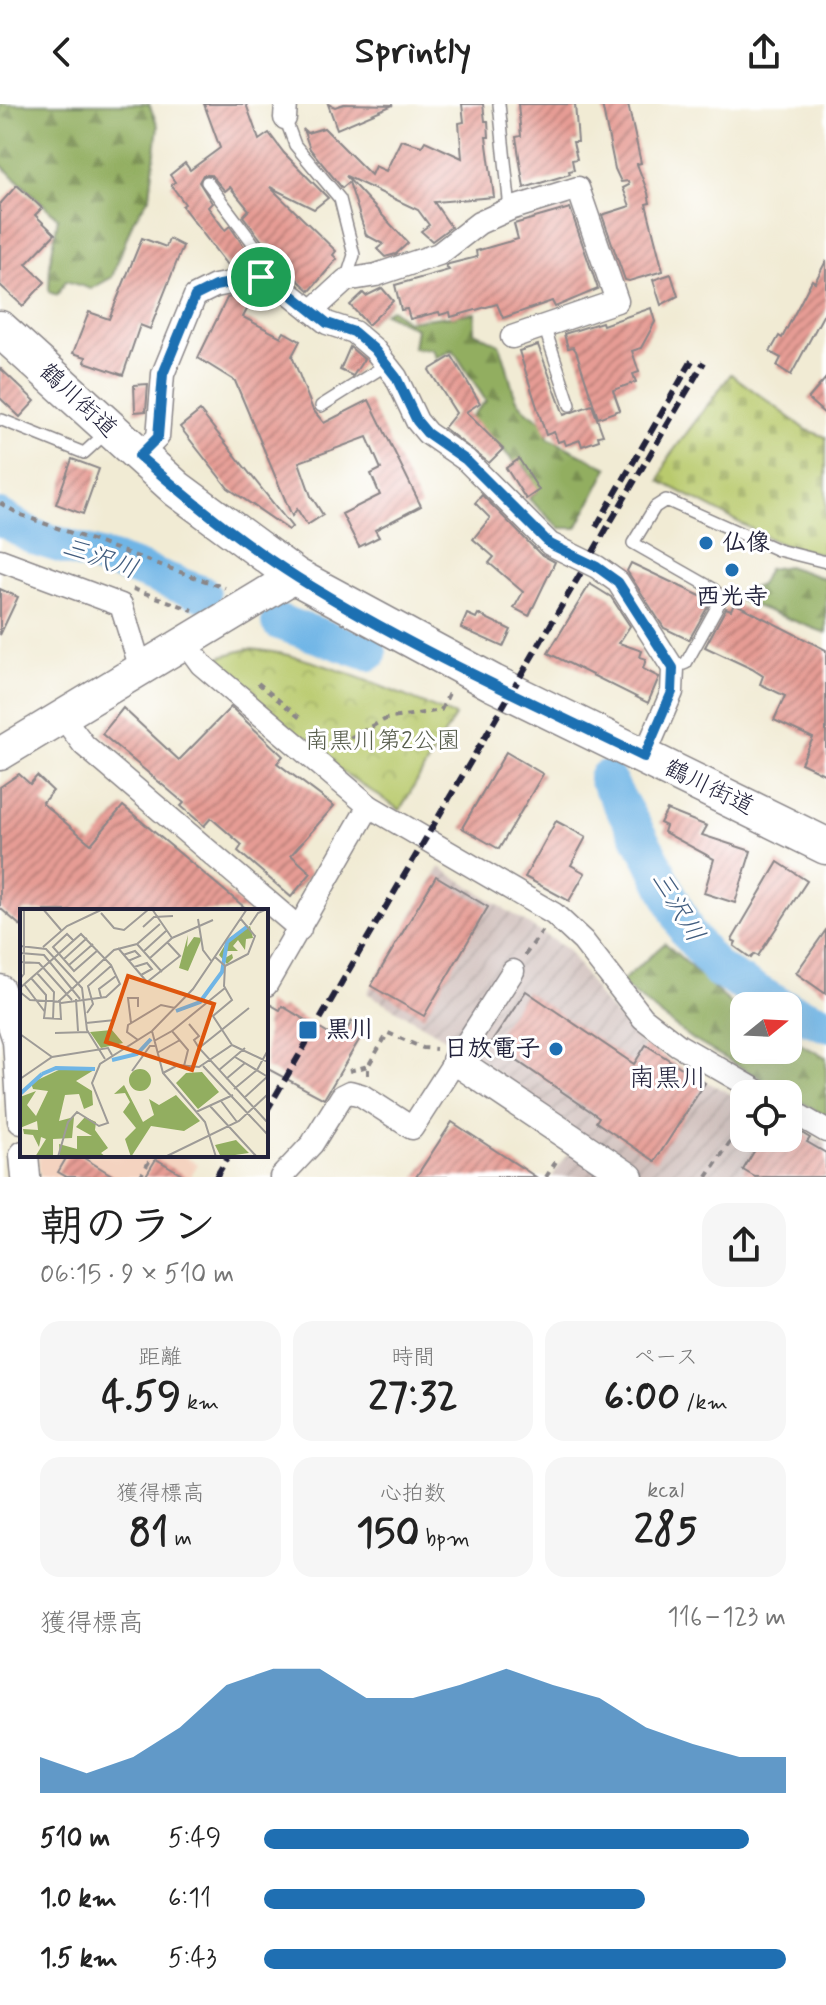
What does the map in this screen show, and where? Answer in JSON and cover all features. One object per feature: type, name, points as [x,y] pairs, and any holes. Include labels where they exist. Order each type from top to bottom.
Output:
[{"type":"main road","name":"鶴川街道","points":[[0,329],[139,456],[220,523],[295,576],[404,638],[826,846]]},
{"type":"main road","points":[[0,754],[295,576]]},
{"type":"street","points":[[312,311],[346,280],[376,275],[439,254],[479,223],[510,209],[578,188],[617,301],[512,337]]},
{"type":"street","points":[[139,456],[158,437],[163,374],[195,296],[215,286],[261,277],[277,283],[327,323],[354,332],[396,377],[417,421],[427,433],[466,460],[550,544],[597,567],[618,582],[673,668],[672,692],[644,757]]},
{"type":"street","points":[[0,560],[121,605],[141,669]]},
{"type":"street","points":[[185,642],[201,664],[369,806],[554,914],[583,941],[643,1018],[678,1045],[739,1080]]},
{"type":"street","points":[[62,716],[84,745],[300,929]]},
{"type":"street","points":[[268,982],[369,806]]},
{"type":"street","points":[[283,1176],[312,1144],[342,1096],[350,1092],[361,1095],[412,1128],[513,971]]},
{"type":"street","points":[[0,989],[14,1025],[20,1065]]},
{"type":"street","points":[[459,1056],[629,1177]]},
{"type":"street","points":[[802,1117],[826,1131]]},
{"type":"street","points":[[24,1157],[26,1177]]},
{"type":"lane","points":[[499,104],[510,209]]},
{"type":"lane","points":[[286,111],[295,145],[340,199],[354,255],[346,280]]},
{"type":"lane","points":[[207,182],[259,251],[261,277]]},
{"type":"lane","points":[[544,326],[570,405]]},
{"type":"lane","points":[[321,406],[386,365]]},
{"type":"lane","points":[[2,420],[84,453],[109,430]]},
{"type":"lane","points":[[673,668],[686,663],[722,598],[712,588],[633,543],[655,507],[666,500],[778,550],[826,562]]},
{"type":"path","points":[[0,503],[21,515],[232,591]]},
{"type":"path","points":[[317,763],[331,747],[386,719],[441,710],[452,687]]},
{"type":"path","points":[[513,971],[554,914]]},
{"type":"path","points":[[368,1083],[368,1066],[388,1033],[423,1048],[459,1056]]},
{"type":"path","points":[[339,1073],[368,1066]]},
{"type":"path","points":[[707,1177],[730,1142]]},
{"type":"path","points":[[140,1177],[152,1157]]},
{"type":"shaded area","points":[[440,867],[568,950],[601,999],[648,1051],[730,1094],[730,1152],[802,1152],[802,1131],[826,1144],[826,1177],[552,1177],[580,1136],[473,1054],[367,993]]},
{"type":"shaded area","points":[[38,1157],[186,1157],[198,1164],[190,1177],[40,1177]]},
{"type":"green space","points":[[0,104],[149,104],[158,126],[150,196],[133,221],[112,277],[91,289],[66,281],[57,295],[49,292],[50,263],[58,218],[0,164]]},
{"type":"green space","points":[[391,309],[407,321],[475,313],[474,332],[499,344],[517,399],[532,415],[546,423],[548,438],[608,468],[577,528],[560,528],[529,499],[537,491],[525,465],[519,468],[500,446],[494,449],[467,420],[486,401],[453,350],[436,358],[432,349],[413,348],[416,328],[384,313]]},
{"type":"green space","points":[[731,374],[807,430],[826,437],[826,555],[780,544],[660,481],[668,458]]},
{"type":"green space","points":[[787,566],[826,579],[826,633],[739,600],[742,592],[760,585],[768,569]]},
{"type":"green space","name":"南黒川第2公園","points":[[248,649],[325,666],[455,716],[400,810],[331,764],[216,664],[222,656]]},
{"type":"green space","points":[[665,943],[730,1003],[730,1061],[690,1038],[620,983]]},
{"type":"green space","points":[[802,1045],[826,1057],[826,1116],[802,1102],[802,1080],[763,1080],[735,1064],[802,1064]]},
{"type":"building","points":[[204,104],[246,104],[259,140],[269,133],[328,198],[314,209],[270,187],[336,251],[333,255],[337,259],[310,291],[290,273],[268,243],[265,245],[243,216],[249,210],[230,187],[225,191],[211,175],[203,175],[199,182],[212,203],[208,207],[225,230],[230,226],[251,257],[230,269],[182,206],[185,204],[171,185],[175,182],[170,175],[185,163],[190,170],[220,148]]},
{"type":"building","points":[[328,104],[335,107],[344,104],[393,105],[337,129]]},
{"type":"building","points":[[462,104],[483,104],[485,121],[488,121],[489,137],[486,137],[494,197],[434,202],[451,227],[432,241],[421,231],[429,225],[418,210],[346,176],[408,243],[396,254],[385,257],[377,249],[383,244],[366,235],[349,182],[342,188],[310,149],[303,129],[307,133],[324,128],[371,175],[375,166],[386,171],[401,140],[422,146],[425,141],[462,158],[459,123],[464,122]]},
{"type":"building","points":[[518,104],[575,104],[578,142],[573,142],[577,159],[572,160],[574,170],[569,171],[570,174],[524,188],[516,137],[521,136]]},
{"type":"building","points":[[602,104],[628,104],[641,163],[637,164],[648,193],[650,203],[646,204],[663,271],[629,281],[625,280],[602,215],[630,206],[623,188],[629,185],[628,181],[621,182],[615,169]]},
{"type":"building","points":[[17,185],[42,208],[35,215],[55,234],[26,264],[45,282],[23,306],[0,285],[0,204]]},
{"type":"building","points":[[570,208],[598,289],[555,307],[552,301],[503,318],[497,304],[451,317],[450,312],[440,315],[439,312],[410,319],[407,309],[401,310],[395,285],[449,270],[446,266],[449,264],[477,257],[476,251],[518,239],[514,224]]},
{"type":"building","points":[[142,238],[166,247],[169,239],[183,246],[150,329],[140,325],[123,375],[85,362],[86,357],[73,353],[89,312],[109,319]]},
{"type":"building","points":[[826,261],[826,310],[791,375],[777,366],[781,358],[770,352],[779,336],[782,338],[812,280],[815,282]]},
{"type":"building","points":[[671,274],[678,296],[661,305],[653,280]]},
{"type":"building","points":[[382,288],[393,301],[368,325],[350,305],[363,293],[366,296]]},
{"type":"building","points":[[236,296],[250,304],[243,317],[281,337],[284,332],[300,341],[292,356],[313,410],[324,423],[369,400],[421,506],[375,530],[379,537],[359,547],[342,514],[380,495],[371,474],[381,469],[367,437],[299,462],[311,496],[323,515],[307,525],[297,509],[292,516],[235,381],[198,358],[227,298]]},
{"type":"building","points":[[651,308],[655,322],[641,348],[632,351],[639,372],[633,374],[636,382],[613,390],[620,410],[598,418],[576,351],[573,347],[568,348],[564,334],[602,322],[603,325]]},
{"type":"building","points":[[538,345],[564,415],[592,405],[603,435],[598,436],[599,440],[582,446],[580,440],[566,445],[564,440],[558,442],[554,432],[546,435],[519,351]]},
{"type":"building","points":[[350,347],[364,359],[353,376],[340,370]]},
{"type":"building","points":[[452,356],[480,403],[466,412],[503,449],[489,463],[444,428],[456,413],[429,370]]},
{"type":"building","points":[[0,368],[35,401],[20,417],[0,398]]},
{"type":"building","points":[[826,378],[826,415],[808,399]]},
{"type":"building","points":[[148,384],[146,411],[135,412],[134,385]]},
{"type":"building","points":[[200,411],[292,527],[289,530],[228,488],[180,427]]},
{"type":"building","points":[[72,459],[99,469],[83,514],[56,504]]},
{"type":"building","points":[[519,459],[539,490],[526,499],[506,468]]},
{"type":"building","points":[[482,495],[540,554],[555,562],[529,616],[514,608],[523,592],[489,563],[494,557],[473,539],[490,518],[475,503]]},
{"type":"building","points":[[631,563],[711,601],[689,640],[664,628],[627,571]]},
{"type":"building","points":[[590,584],[611,597],[630,626],[619,643],[642,651],[640,657],[646,659],[643,669],[659,677],[648,703],[548,653]]},
{"type":"building","points":[[0,589],[18,597],[0,635]]},
{"type":"building","points":[[734,603],[826,650],[826,775],[801,763],[813,738],[774,720],[785,696],[760,684],[763,676],[752,669],[705,647],[726,608],[731,610]]},
{"type":"building","points":[[467,614],[476,618],[478,614],[511,630],[503,647],[461,628]]},
{"type":"building","points":[[231,707],[283,756],[277,763],[334,806],[291,855],[311,873],[291,897],[238,851],[242,845],[211,818],[204,826],[181,806],[184,803],[102,734],[123,708],[179,760]]},
{"type":"building","points":[[506,752],[543,774],[499,849],[462,828]]},
{"type":"building","points":[[19,774],[30,784],[37,776],[53,791],[42,803],[91,844],[123,806],[247,909],[20,909],[20,925],[0,908],[0,787]]},
{"type":"building","points":[[667,810],[707,826],[702,835],[751,851],[735,903],[704,893],[714,859],[664,832],[666,826],[660,823]]},
{"type":"building","points":[[556,821],[586,837],[571,865],[585,873],[569,901],[525,877]]},
{"type":"building","points":[[778,862],[807,881],[758,956],[754,954],[751,958],[734,946],[736,942],[732,940]]},
{"type":"building","points":[[436,876],[488,907],[424,1016],[371,986]]},
{"type":"building","points":[[826,930],[826,994],[796,973]]},
{"type":"building","points":[[526,991],[634,1064],[646,1045],[705,1083],[655,1161],[596,1122],[599,1117],[491,1043]]},
{"type":"building","points":[[268,1003],[280,1010],[282,1006],[340,1041],[352,1021],[365,1030],[324,1099],[268,1069]]},
{"type":"building","points":[[452,1122],[536,1177],[416,1177]]},
{"type":"building","points":[[802,1133],[810,1138],[807,1142],[826,1153],[826,1177],[755,1177],[743,1170],[754,1152],[802,1152]]},
{"type":"building","points":[[67,1157],[82,1157],[115,1177],[67,1177],[58,1172]]},
{"type":"building","points":[[156,1159],[187,1177],[145,1177]]},
{"type":"waterway","name":"三沢川","points":[[0,517],[34,537],[135,568],[203,594]]},
{"type":"waterway","name":"三沢川","points":[[279,622],[369,653]]},
{"type":"waterway","name":"三沢川","points":[[606,778],[651,857],[687,932],[717,969],[757,992]]},
{"type":"waterway","name":"三沢川","points":[[802,1015],[826,1024]]},
{"type":"railway","points":[[596,527],[694,357]]},
{"type":"railway","points":[[268,1109],[704,362]]},
{"type":"railway","points":[[216,1177],[228,1157]]},
{"type":"place","name":"仏像","points":[[706,543]]},
{"type":"place","name":"西光寺","points":[[732,570]]},
{"type":"place","name":"黒川","points":[[308,1030]]},
{"type":"place","name":"日放電子","points":[[556,1049]]},
{"type":"district","name":"南黒川","points":[[668,1079]]},
{"type":"route","points":[[261,277],[277,283],[327,323],[354,332],[374,349],[396,377],[417,421],[427,433],[466,460],[550,544],[597,567],[618,582],[673,668],[672,692],[644,757],[404,638],[317,590],[220,523],[139,456],[158,437],[163,374],[180,340],[195,296],[239,279],[261,277]]}]
